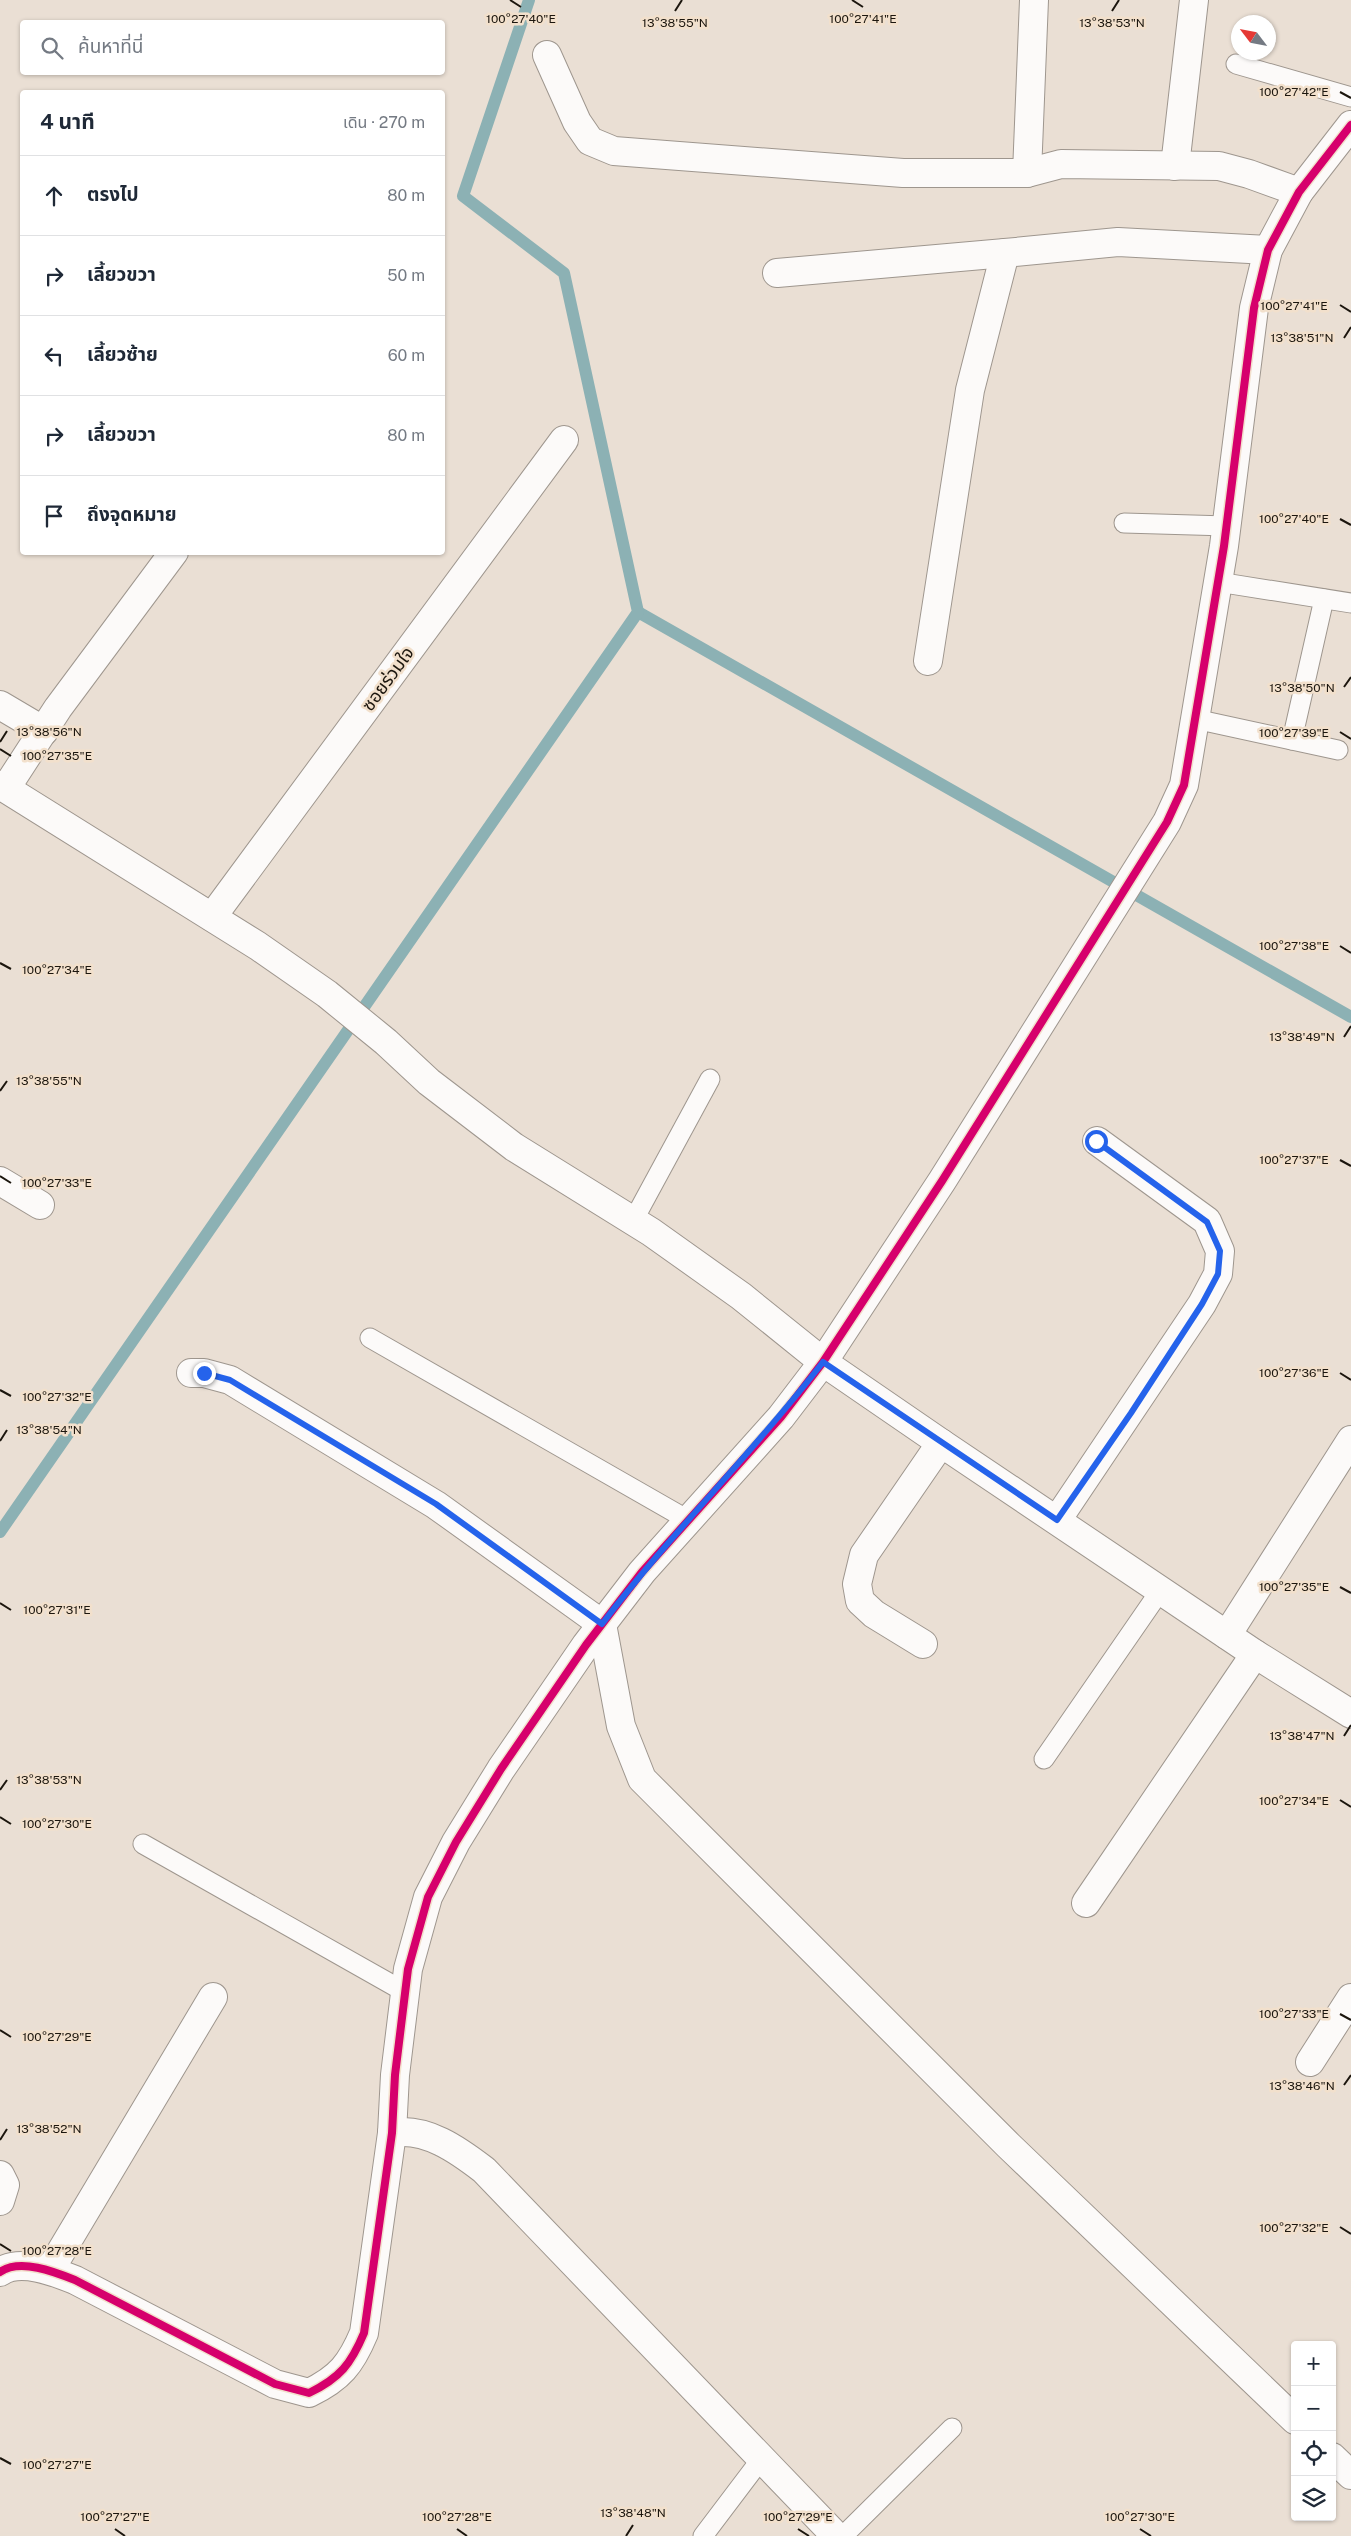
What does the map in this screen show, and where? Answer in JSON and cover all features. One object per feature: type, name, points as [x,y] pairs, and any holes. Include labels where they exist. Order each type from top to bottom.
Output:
[{"type":"street","points":[[1027,173],[1034,0]]},
{"type":"street","points":[[1175,166],[1194,0]]},
{"type":"street","points":[[547,55],[581,128],[590,141],[614,151],[903,173],[1027,173],[1060,164],[1219,166],[1250,174],[1299,192]]},
{"type":"street","points":[[0,2272],[5,2268],[41,2267],[50,2270],[75,2280],[275,2384],[309,2393],[331,2383],[354,2358],[364,2333],[392,2133],[395,2075],[408,1969],[428,1897],[456,1842],[501,1769],[602,1624],[642,1572],[781,1417],[823,1362],[942,1181],[1099,933],[1166,822],[1184,785],[1227,526],[1254,308],[1268,250],[1299,192],[1351,125]]},
{"type":"street","points":[[777,273],[1006,254],[1118,242],[1268,250]]},
{"type":"street","points":[[928,661],[970,390],[1006,254]]},
{"type":"street","name":"ซอยร่วมใจ","points":[[212,917],[564,440]]},
{"type":"street","points":[[172,555],[58,708],[44,731],[3,786],[212,917],[328,994],[386,1042],[429,1082],[514,1147],[633,1221],[741,1296],[823,1362],[941,1444],[1255,1654],[1351,1714]]},
{"type":"street","points":[[0,705],[44,731]]},
{"type":"street","points":[[1057,1520],[1196,1313],[1218,1274],[1220,1251],[1207,1222],[1096,1141]]},
{"type":"street","points":[[0,1181],[40,1205]]},
{"type":"street","points":[[191,1373],[204,1373],[230,1380],[436,1504],[602,1624],[621,1726],[642,1779],[1002,2139],[1291,2416]]},
{"type":"street","points":[[1227,1635],[1351,1440]]},
{"type":"street","points":[[923,1644],[874,1614],[860,1601],[857,1584],[864,1555],[941,1444]]},
{"type":"street","points":[[1086,1903],[1255,1654]]},
{"type":"street","points":[[50,2270],[213,1997]]},
{"type":"street","points":[[1310,2062],[1351,1998]]},
{"type":"street","points":[[392,2133],[407,2130],[434,2138],[461,2152],[484,2170],[836,2536]]},
{"type":"street","points":[[0,2175],[5,2185],[0,2201]]},
{"type":"street","points":[[1336,2461],[1351,2475]]},
{"type":"lane","points":[[1236,64],[1351,97]]},
{"type":"lane","points":[[1124,523],[1227,526]]},
{"type":"lane","points":[[1218,582],[1351,603]]},
{"type":"lane","points":[[1292,740],[1324,599]]},
{"type":"lane","points":[[1195,719],[1338,750]]},
{"type":"lane","points":[[633,1221],[710,1079]]},
{"type":"lane","points":[[370,1338],[688,1520]]},
{"type":"lane","points":[[1044,1759],[1160,1591]]},
{"type":"lane","points":[[143,1844],[405,1992]]},
{"type":"lane","points":[[843,2536],[952,2428]]},
{"type":"lane","points":[[703,2536],[762,2458]]},
{"type":"waterway","points":[[0,1532],[638,612],[564,273],[463,196],[529,0]]},
{"type":"waterway","points":[[638,612],[1351,1017]]},
{"type":"cycle path","points":[[0,2272],[8,2268],[27,2266],[48,2270],[75,2280],[275,2384],[309,2393],[337,2376],[349,2362],[364,2333],[392,2133],[395,2075],[408,1969],[428,1897],[456,1842],[501,1769],[586,1645],[642,1572],[781,1417],[823,1362],[942,1181],[1167,822],[1184,785],[1224,546],[1254,308],[1268,250],[1299,192],[1351,125]]},
{"type":"route","points":[[204,1373],[230,1380],[436,1504],[602,1624],[642,1572],[781,1417],[823,1362],[941,1444],[1057,1520],[1131,1413],[1202,1304],[1218,1274],[1220,1251],[1207,1222],[1096,1141]]}]
